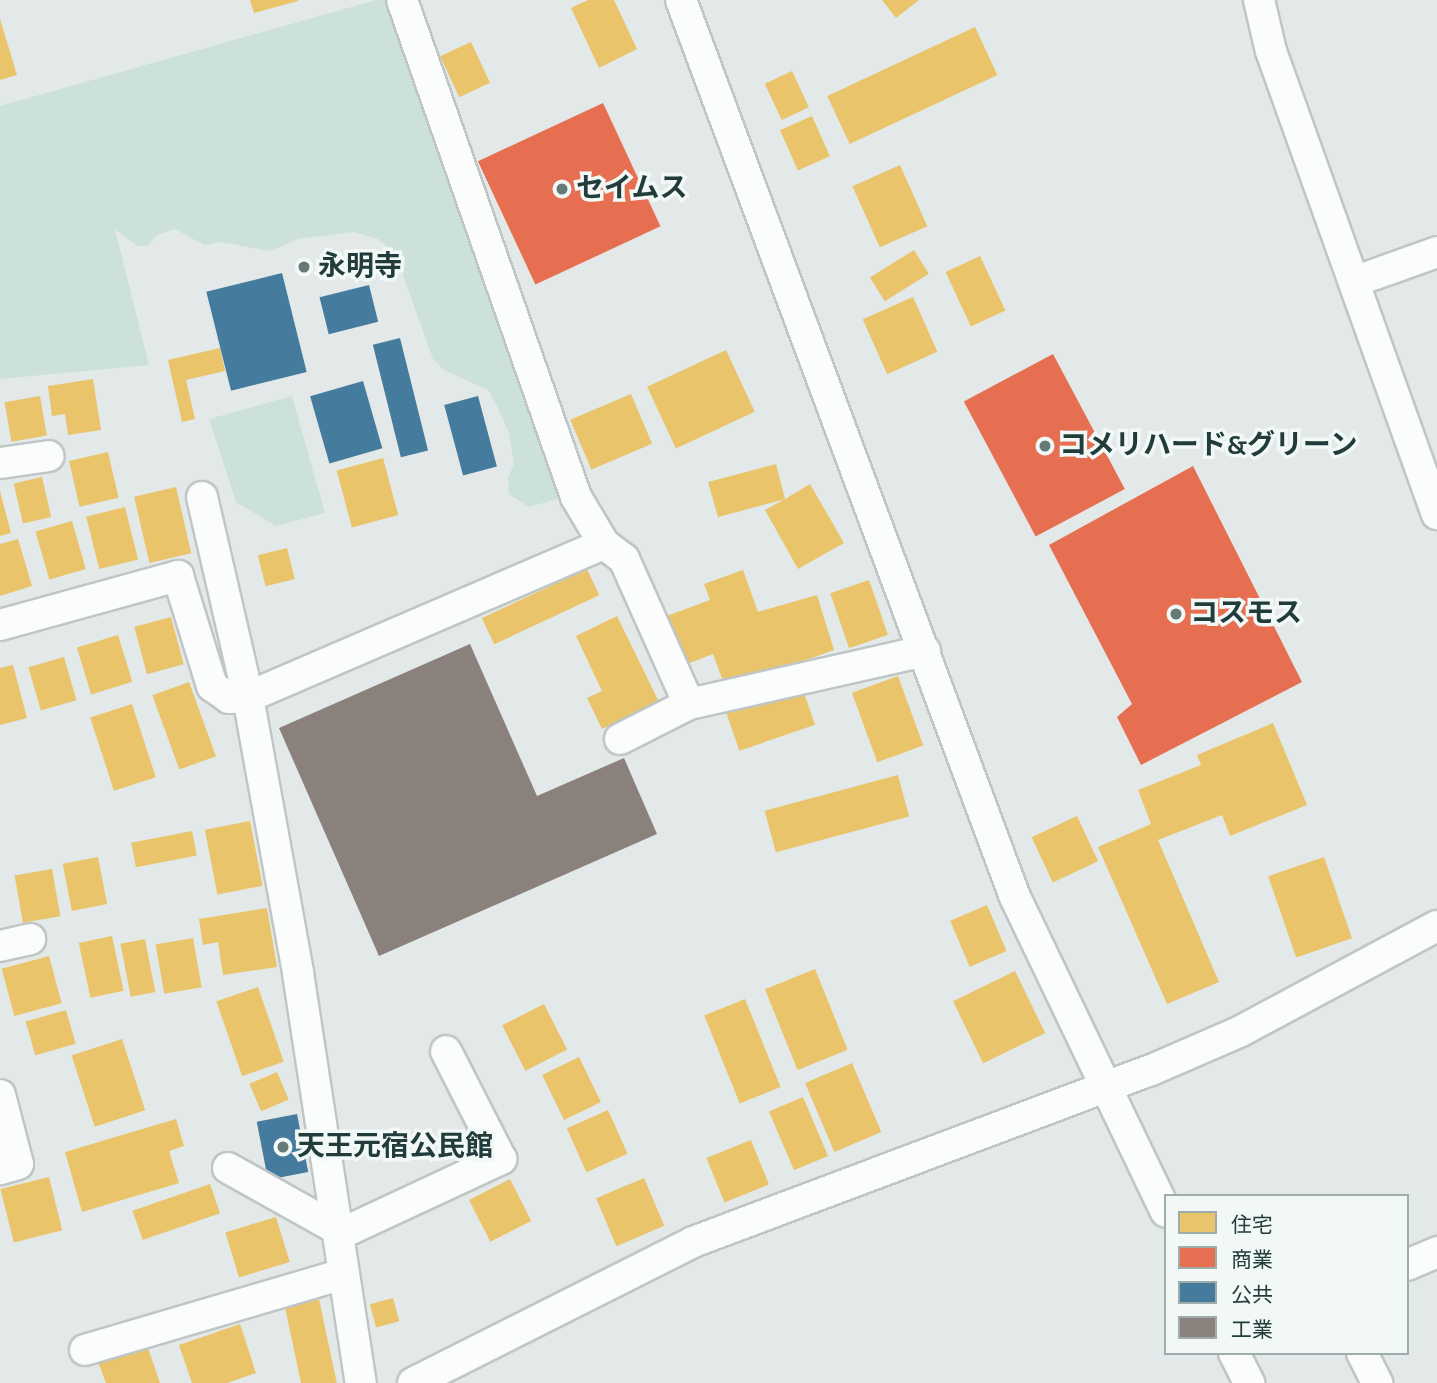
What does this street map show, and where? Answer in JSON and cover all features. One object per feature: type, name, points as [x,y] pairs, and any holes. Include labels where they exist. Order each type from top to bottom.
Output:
[{"type":"street","points":[[402,0],[576,497],[604,544],[624,559],[689,704]]},
{"type":"street","points":[[681,0],[1015,897],[1164,1208]]},
{"type":"street","points":[[1259,0],[1271,51],[1356,281],[1437,513]]},
{"type":"street","points":[[1356,281],[1437,252]]},
{"type":"street","points":[[0,463],[49,456]]},
{"type":"street","points":[[202,498],[248,697],[298,973],[361,1383]]},
{"type":"street","points":[[0,625],[178,576],[212,686],[229,698],[248,697],[604,544]]},
{"type":"street","points":[[621,738],[689,704],[925,650]]},
{"type":"street","points":[[413,1383],[693,1242],[1105,1088],[1241,1031],[1437,926]]},
{"type":"street","points":[[0,946],[30,939]]},
{"type":"street","points":[[228,1168],[337,1229],[366,1225],[501,1160],[446,1051]]},
{"type":"street","points":[[0,1094],[18,1164],[0,1169]]},
{"type":"street","points":[[1409,1264],[1437,1252]]},
{"type":"street","points":[[85,1350],[343,1274]]},
{"type":"street","points":[[1235,1355],[1249,1383]]},
{"type":"street","points":[[1363,1355],[1377,1383]]},
{"type":"green space","points":[[376,0],[387,0],[564,497],[529,507],[509,494],[508,478],[514,463],[509,433],[488,390],[444,370],[433,359],[395,253],[378,239],[354,232],[298,239],[270,251],[221,242],[204,245],[175,229],[157,235],[148,246],[137,246],[115,229],[149,365],[0,379],[0,106]]},
{"type":"green space","points":[[292,396],[325,513],[276,526],[236,502],[209,419]]},
{"type":"building: 住宅","points":[[250,0],[298,0],[298,1],[254,13]]},
{"type":"building: 住宅","points":[[588,0],[614,0],[637,49],[599,68],[571,8]]},
{"type":"building: 住宅","points":[[882,0],[919,0],[896,18]]},
{"type":"building: 住宅","points":[[0,19],[17,75],[0,80]]},
{"type":"building: 住宅","points":[[975,27],[997,75],[850,144],[827,96]]},
{"type":"building: 住宅","points":[[471,42],[490,83],[459,97],[440,56]]},
{"type":"building: 住宅","points":[[792,71],[809,107],[782,120],[765,84]]},
{"type":"building: 住宅","points":[[812,116],[830,156],[798,170],[780,130]]},
{"type":"building: 住宅","points":[[900,165],[927,226],[880,247],[852,186]]},
{"type":"building: 住宅","points":[[914,250],[929,274],[885,301],[870,278]]},
{"type":"building: 住宅","points":[[980,256],[1005,310],[971,326],[946,272]]},
{"type":"building: 住宅","points":[[913,297],[937,352],[887,374],[863,319]]},
{"type":"building: 住宅","points":[[220,348],[225,371],[186,380],[195,419],[182,422],[168,360]]},
{"type":"building: 住宅","points":[[726,350],[755,412],[676,448],[647,387]]},
{"type":"building: 住宅","points":[[93,379],[101,430],[68,435],[65,414],[52,416],[48,386]]},
{"type":"building: 住宅","points":[[631,394],[652,444],[591,469],[570,420]]},
{"type":"building: 住宅","points":[[40,396],[47,435],[11,442],[5,402]]},
{"type":"building: 住宅","points":[[108,452],[119,498],[80,507],[69,461]]},
{"type":"building: 住宅","points":[[383,458],[398,515],[352,527],[337,470]]},
{"type":"building: 住宅","points":[[776,464],[785,499],[718,517],[708,482]]},
{"type":"building: 住宅","points":[[42,477],[51,517],[23,523],[14,484]]},
{"type":"building: 住宅","points":[[810,484],[844,543],[798,569],[765,510]]},
{"type":"building: 住宅","points":[[176,487],[191,553],[149,563],[134,497]]},
{"type":"building: 住宅","points":[[0,491],[11,533],[0,536]]},
{"type":"building: 住宅","points":[[125,507],[138,559],[99,569],[86,517]]},
{"type":"building: 住宅","points":[[72,521],[86,569],[49,580],[35,531]]},
{"type":"building: 住宅","points":[[18,539],[32,586],[0,596],[0,544]]},
{"type":"building: 住宅","points":[[287,548],[295,579],[266,586],[258,555]]},
{"type":"building: 住宅","points":[[587,569],[599,595],[494,644],[482,618]]},
{"type":"building: 住宅","points":[[743,570],[758,612],[817,595],[834,650],[726,689],[713,654],[682,666],[664,617],[710,600],[704,584]]},
{"type":"building: 住宅","points":[[869,580],[888,635],[849,648],[830,593]]},
{"type":"building: 住宅","points":[[617,616],[659,702],[602,729],[587,698],[602,691],[576,636]]},
{"type":"building: 住宅","points":[[171,617],[184,664],[147,674],[134,627]]},
{"type":"building: 住宅","points":[[118,635],[132,682],[91,694],[77,648]]},
{"type":"building: 住宅","points":[[64,657],[76,700],[41,710],[28,667]]},
{"type":"building: 住宅","points":[[13,665],[27,718],[0,725],[0,668]]},
{"type":"building: 住宅","points":[[898,676],[923,746],[877,762],[852,693]]},
{"type":"building: 住宅","points":[[189,682],[216,756],[179,770],[152,695]]},
{"type":"building: 住宅","points":[[802,687],[815,725],[739,751],[726,713]]},
{"type":"building: 住宅","points":[[132,704],[156,777],[114,791],[90,718]]},
{"type":"building: 住宅","points":[[1273,723],[1307,805],[1230,836],[1222,815],[1158,840],[1219,982],[1167,1004],[1098,847],[1151,824],[1138,790],[1201,765],[1197,755]]},
{"type":"building: 住宅","points":[[898,775],[909,817],[776,852],[765,811]]},
{"type":"building: 住宅","points":[[1077,816],[1098,861],[1053,882],[1032,837]]},
{"type":"building: 住宅","points":[[250,821],[263,886],[217,895],[205,830]]},
{"type":"building: 住宅","points":[[192,831],[197,856],[136,867],[131,843]]},
{"type":"building: 住宅","points":[[98,857],[107,904],[72,911],[63,864]]},
{"type":"building: 住宅","points":[[1324,857],[1352,938],[1296,958],[1268,876]]},
{"type":"building: 住宅","points":[[52,869],[60,916],[23,923],[15,876]]},
{"type":"building: 住宅","points":[[987,905],[1007,951],[970,967],[950,921]]},
{"type":"building: 住宅","points":[[267,908],[277,967],[223,975],[218,942],[203,945],[199,919]]},
{"type":"building: 住宅","points":[[112,936],[124,991],[90,998],[79,943]]},
{"type":"building: 住宅","points":[[193,938],[202,987],[164,994],[156,945]]},
{"type":"building: 住宅","points":[[145,939],[155,992],[131,997],[120,944]]},
{"type":"building: 住宅","points":[[49,956],[62,1003],[14,1016],[2,969]]},
{"type":"building: 住宅","points":[[815,969],[848,1050],[798,1070],[765,989]]},
{"type":"building: 住宅","points":[[1015,971],[1045,1033],[983,1063],[953,1001]]},
{"type":"building: 住宅","points":[[258,987],[284,1062],[242,1076],[216,1001]]},
{"type":"building: 住宅","points":[[745,999],[781,1087],[740,1104],[704,1015]]},
{"type":"building: 住宅","points":[[544,1004],[567,1049],[525,1071],[502,1025]]},
{"type":"building: 住宅","points":[[66,1010],[76,1044],[35,1055],[26,1022]]},
{"type":"building: 住宅","points":[[122,1039],[145,1110],[95,1127],[72,1055]]},
{"type":"building: 住宅","points":[[579,1057],[601,1102],[564,1120],[542,1075]]},
{"type":"building: 住宅","points":[[852,1063],[881,1132],[834,1152],[805,1083]]},
{"type":"building: 住宅","points":[[277,1072],[289,1100],[261,1111],[249,1084]]},
{"type":"building: 住宅","points":[[803,1097],[828,1156],[794,1170],[769,1111]]},
{"type":"building: 住宅","points":[[608,1110],[628,1154],[586,1172],[567,1128]]},
{"type":"building: 住宅","points":[[176,1119],[184,1146],[169,1151],[179,1183],[82,1212],[65,1152]]},
{"type":"building: 住宅","points":[[751,1140],[769,1185],[724,1202],[706,1158]]},
{"type":"building: 住宅","points":[[49,1177],[62,1230],[14,1242],[0,1189]]},
{"type":"building: 住宅","points":[[644,1178],[664,1226],[616,1246],[596,1198]]},
{"type":"building: 住宅","points":[[510,1179],[531,1221],[490,1242],[469,1200]]},
{"type":"building: 住宅","points":[[210,1184],[220,1213],[143,1240],[132,1211]]},
{"type":"building: 住宅","points":[[276,1217],[290,1262],[239,1277],[225,1232]]},
{"type":"building: 住宅","points":[[393,1298],[399,1321],[376,1327],[370,1304]]},
{"type":"building: 住宅","points":[[319,1299],[337,1383],[301,1383],[285,1306]]},
{"type":"building: 住宅","points":[[240,1324],[256,1373],[227,1383],[192,1383],[179,1345]]},
{"type":"building: 住宅","points":[[147,1345],[160,1383],[106,1383],[98,1362]]},
{"type":"building: 商業","points":[[603,103],[660,226],[535,285],[478,161]]},
{"type":"building: 商業","name":"コメリハード&グリーン","points":[[1053,354],[1125,489],[1036,537],[964,401]]},
{"type":"building: 商業","name":"コスモス","points":[[1193,466],[1302,682],[1141,765],[1117,717],[1132,704],[1049,545]]},
{"type":"building: 公共","points":[[282,273],[307,372],[231,391],[206,292]]},
{"type":"building: 公共","points":[[369,285],[378,322],[329,334],[320,297]]},
{"type":"building: 公共","points":[[400,338],[428,451],[401,457],[373,345]]},
{"type":"building: 公共","points":[[363,381],[382,448],[329,463],[310,396]]},
{"type":"building: 公共","points":[[478,396],[497,467],[463,476],[444,405]]},
{"type":"building: 公共","name":"天王元宿公民館","points":[[297,1114],[308,1172],[268,1180],[257,1122]]},
{"type":"building: 工業","points":[[470,644],[537,796],[624,758],[657,834],[379,956],[279,728]]},
{"type":"place","name":"セイムス","points":[[562,189]]},
{"type":"place","name":"永明寺","points":[[304,267]]},
{"type":"place","name":"コメリハード&グリーン","points":[[1045,446]]},
{"type":"place","name":"コスモス","points":[[1176,614]]},
{"type":"place","name":"天王元宿公民館","points":[[283,1147]]}]
